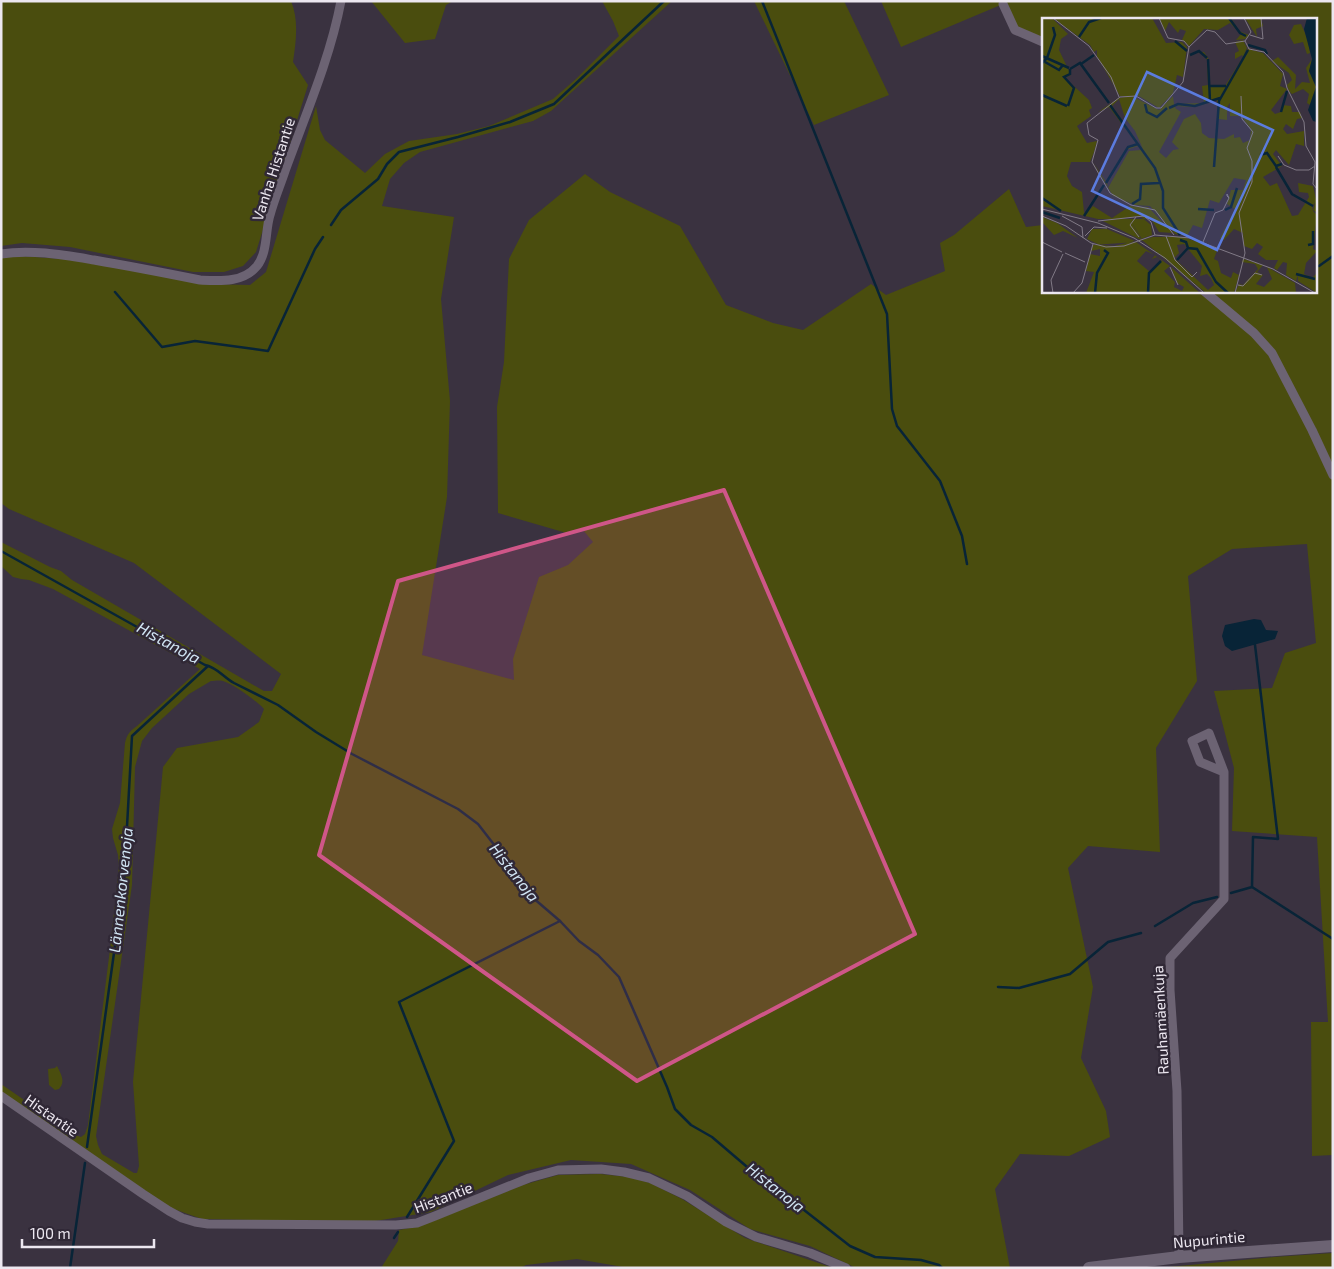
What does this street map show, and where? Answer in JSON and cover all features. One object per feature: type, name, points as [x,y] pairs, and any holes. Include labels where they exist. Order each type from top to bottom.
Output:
[{"type":"main road","name":"Nupurintie","points":[[1089,1268],[1179,1258],[1333,1246]]},
{"type":"street","name":"Vanha Histantie","points":[[1,254],[12,252],[45,253],[76,257],[200,280],[233,280],[247,275],[257,266],[263,256],[270,214],[330,48],[341,1]]},
{"type":"street","points":[[1003,4],[1015,30],[1042,42]]},
{"type":"street","points":[[1205,292],[1254,333],[1272,353],[1333,475]]},
{"type":"street","name":"Rauhamäenkuja","points":[[1179,1258],[1177,1091],[1170,990],[1170,958],[1224,900],[1224,772]]},
{"type":"street","name":"Histantie","points":[[1,1096],[142,1194],[182,1218],[195,1222],[208,1224],[396,1225],[417,1222],[435,1216],[529,1178],[558,1170],[601,1169],[649,1178],[687,1196],[726,1222],[742,1230],[818,1256],[846,1268]]},
{"type":"highlighted area","points":[[724,490],[915,934],[637,1081],[319,855],[398,581]]},
{"type":"shaded area","points":[[1,1],[291,1],[296,23],[293,62],[308,85],[256,252],[243,266],[224,272],[193,272],[70,247],[22,243],[1,246]]},
{"type":"shaded area","points":[[371,1],[453,1],[446,5],[435,39],[405,43]]},
{"type":"shaded area","points":[[602,1],[672,1],[551,111],[533,121],[420,152],[404,163],[390,179],[382,206],[454,217],[441,299],[450,401],[447,497],[422,655],[514,680],[513,659],[539,577],[568,565],[593,542],[583,530],[570,534],[498,513],[497,407],[504,362],[509,259],[529,220],[585,174],[610,192],[680,226],[726,305],[773,323],[803,330],[871,284],[886,295],[945,271],[940,243],[954,235],[1009,189],[1026,227],[1042,225],[1042,292],[1316,292],[1316,18],[1042,18],[1042,42],[1015,30],[1003,4],[901,47],[881,1],[1333,1],[1333,1155],[1312,1156],[1311,1022],[1328,1022],[1317,837],[1232,831],[1234,768],[1214,691],[1272,688],[1285,653],[1316,643],[1307,544],[1232,549],[1188,576],[1197,681],[1156,748],[1160,852],[1088,846],[1068,868],[1093,987],[1081,1058],[1106,1111],[1110,1137],[1069,1156],[1020,1154],[995,1189],[1010,1268],[856,1268],[810,1246],[750,1229],[690,1190],[631,1164],[571,1160],[508,1175],[431,1212],[369,1222],[202,1219],[171,1208],[1,1093],[1,1084],[75,1135],[81,1137],[85,1134],[88,1125],[119,866],[112,829],[120,803],[125,743],[131,731],[200,669],[53,589],[29,580],[13,577],[1,566],[1,542],[61,571],[72,580],[264,691],[272,691],[281,674],[134,563],[9,509],[1,503],[1,258],[8,255],[88,261],[203,284],[250,285],[266,272],[316,106],[320,130],[325,140],[365,173],[385,154],[409,141],[457,134],[489,126],[553,99],[619,36]],"holes":[[[211,681],[223,681],[233,686],[251,697],[264,709],[259,722],[238,737],[177,748],[163,767],[133,1082],[139,1166],[137,1173],[134,1173],[102,1154],[96,1136],[132,885],[135,767],[142,741],[152,728],[189,694]]]},
{"type":"shaded area","points":[[754,1],[844,1],[889,95],[814,125]]},
{"type":"shaded area","points":[[57,1066],[62,1084],[59,1089],[55,1090],[49,1085],[48,1069]]},
{"type":"shaded area","points":[[600,1174],[628,1177],[650,1183],[682,1199],[745,1238],[833,1268],[629,1268],[577,1259],[526,1265],[520,1268],[381,1268],[398,1241],[399,1230],[420,1226],[523,1185],[558,1175]]},
{"type":"shaded area","points":[[1333,1253],[1333,1268],[1158,1268],[1274,1257]]},
{"type":"water","points":[[1254,619],[1261,620],[1266,630],[1278,631],[1275,639],[1232,651],[1225,646],[1222,636],[1225,625]]},
{"type":"waterway","points":[[331,225],[341,210],[378,179],[387,164],[399,152],[510,122],[554,104],[664,1]]},
{"type":"waterway","points":[[762,1],[887,314],[892,409],[897,426],[940,481],[962,536],[967,564]]},
{"type":"waterway","points":[[115,292],[162,347],[195,341],[268,351],[315,249],[323,237]]},
{"type":"waterway","points":[[1319,266],[1333,256]]},
{"type":"waterway","name":"Histanoja","points":[[1,551],[213,668],[234,683],[278,705],[316,732],[352,754],[458,809],[478,824],[532,897],[560,921],[579,941],[598,955],[619,977],[675,1109],[691,1125],[712,1137],[746,1166],[850,1246],[875,1257],[921,1260],[939,1265],[942,1268]]},
{"type":"waterway","points":[[1231,893],[1252,887],[1253,837],[1278,839],[1255,645]]},
{"type":"waterway","name":"Lännenkorvenoja","points":[[87,1147],[124,881],[132,736],[208,666]]},
{"type":"waterway","points":[[1252,887],[1333,939]]},
{"type":"waterway","points":[[1155,926],[1193,903],[1217,897]]},
{"type":"waterway","points":[[407,1217],[454,1141],[399,1002],[560,921]]},
{"type":"waterway","points":[[998,987],[1019,988],[1070,974],[1108,942],[1141,933]]},
{"type":"waterway","name":"Lännenkorvenoja","points":[[70,1268],[85,1163]]},
{"type":"waterway","points":[[394,1238],[398,1232]]}]
